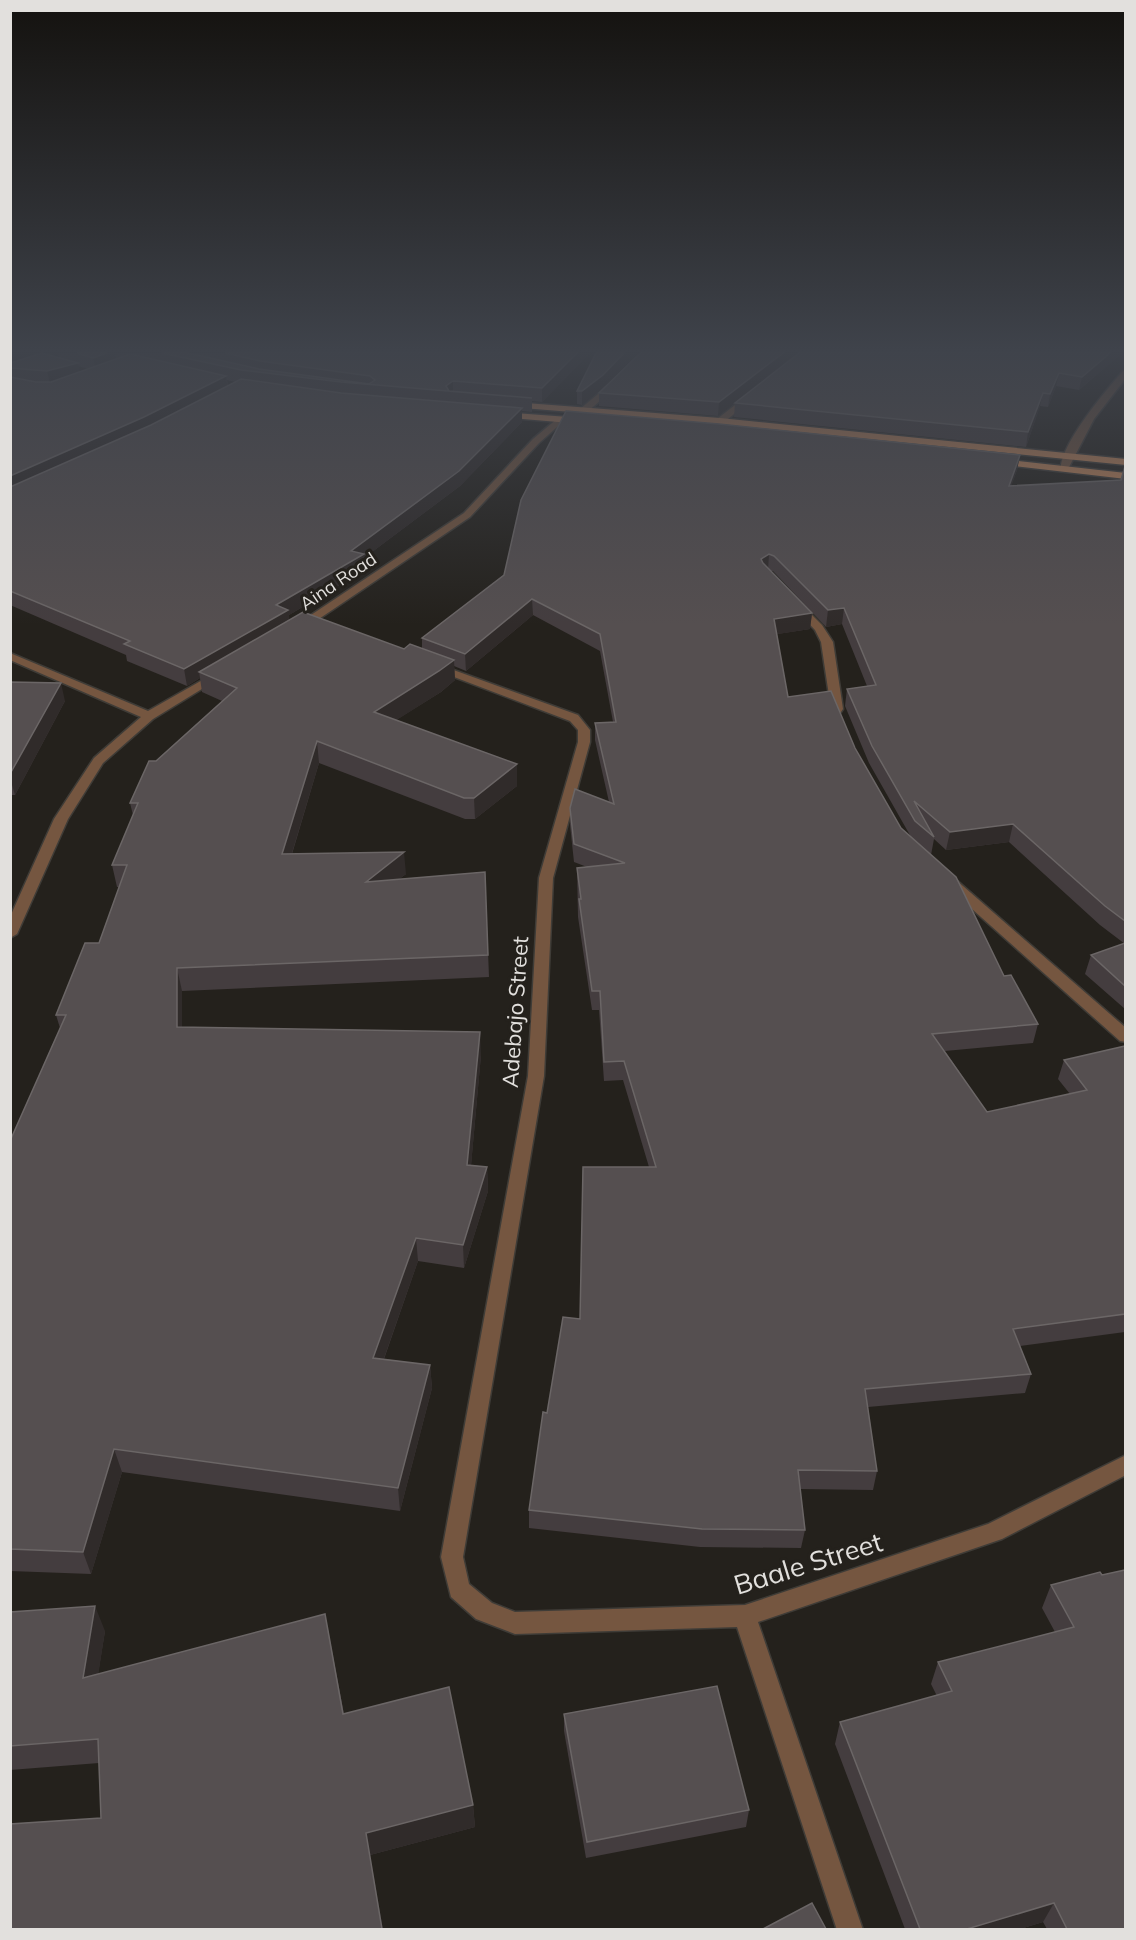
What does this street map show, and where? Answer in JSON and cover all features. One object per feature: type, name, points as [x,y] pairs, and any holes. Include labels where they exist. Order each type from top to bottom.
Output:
[{"type":"main road","points":[[951,444],[1125,462]]},
{"type":"main road","points":[[993,461],[1125,476]]},
{"type":"street","name":"Aina Road","points":[[291,632],[467,516],[534,444]]},
{"type":"street","points":[[1064,470],[1075,444]]},
{"type":"street","points":[[792,601],[825,635],[832,695],[844,724]]},
{"type":"street","points":[[312,620],[334,629]]},
{"type":"street","points":[[10,656],[148,716]]},
{"type":"street","name":"Adebajo Street","points":[[421,661],[574,718],[584,730],[584,742],[546,878],[536,1076],[452,1557],[459,1590]]},
{"type":"street","points":[[10,934],[61,819],[98,761],[148,716],[230,668]]},
{"type":"street","points":[[941,873],[1125,1037]]},
{"type":"street","name":"Baale Street","points":[[459,1590],[484,1611],[515,1623],[746,1616],[994,1532],[1125,1464]]},
{"type":"street","points":[[746,1616],[850,1929]]},
{"type":"building","points":[[10,444],[84,444],[10,476]]},
{"type":"building","points":[[109,444],[486,444],[459,471],[351,551],[364,554],[276,605],[288,610],[184,669],[124,644],[130,641],[10,591],[10,487]]},
{"type":"building","points":[[550,444],[909,444],[1020,455],[1009,486],[1121,480],[1125,466],[1125,921],[1013,824],[950,832],[914,801],[934,837],[915,821],[872,746],[847,689],[876,685],[844,608],[828,610],[774,556],[769,554],[761,559],[812,613],[774,619],[788,697],[831,691],[855,748],[901,828],[956,877],[1004,976],[1011,975],[1038,1024],[932,1034],[987,1112],[1087,1090],[1064,1060],[1125,1046],[1125,1314],[1013,1329],[1031,1374],[865,1389],[877,1471],[798,1470],[805,1530],[702,1529],[529,1510],[543,1412],[547,1413],[563,1317],[580,1319],[583,1167],[656,1167],[624,1061],[604,1062],[600,991],[592,991],[579,899],[581,899],[577,868],[625,863],[574,844],[570,808],[575,789],[614,804],[595,723],[616,722],[600,634],[532,599],[465,654],[422,638],[504,575],[521,500]]},
{"type":"building","points":[[303,612],[404,649],[410,644],[454,660],[374,712],[517,764],[474,798],[464,798],[317,741],[282,854],[404,852],[366,882],[485,872],[488,955],[177,968],[177,1027],[480,1032],[467,1165],[487,1167],[463,1245],[416,1238],[373,1358],[430,1365],[398,1488],[114,1449],[83,1552],[10,1549],[10,1141],[66,1015],[56,1015],[85,943],[99,943],[127,865],[112,865],[138,803],[130,803],[149,761],[156,761],[237,688],[199,672]]},
{"type":"building","points":[[10,682],[61,683],[10,774]]},
{"type":"building","points":[[1125,943],[1125,986],[1091,955]]},
{"type":"building","points":[[1125,1570],[1125,1929],[1067,1929],[1054,1903],[967,1929],[920,1929],[840,1722],[952,1691],[938,1662],[1074,1627],[1051,1585],[1100,1572],[1102,1575]]},
{"type":"building","points":[[95,1606],[83,1678],[325,1614],[343,1714],[449,1687],[473,1805],[366,1833],[382,1929],[10,1929],[10,1824],[101,1818],[98,1739],[10,1746],[10,1612]]},
{"type":"building","points":[[717,1686],[749,1810],[587,1842],[564,1714]]},
{"type":"building","points":[[812,1903],[826,1929],[763,1929]]}]
